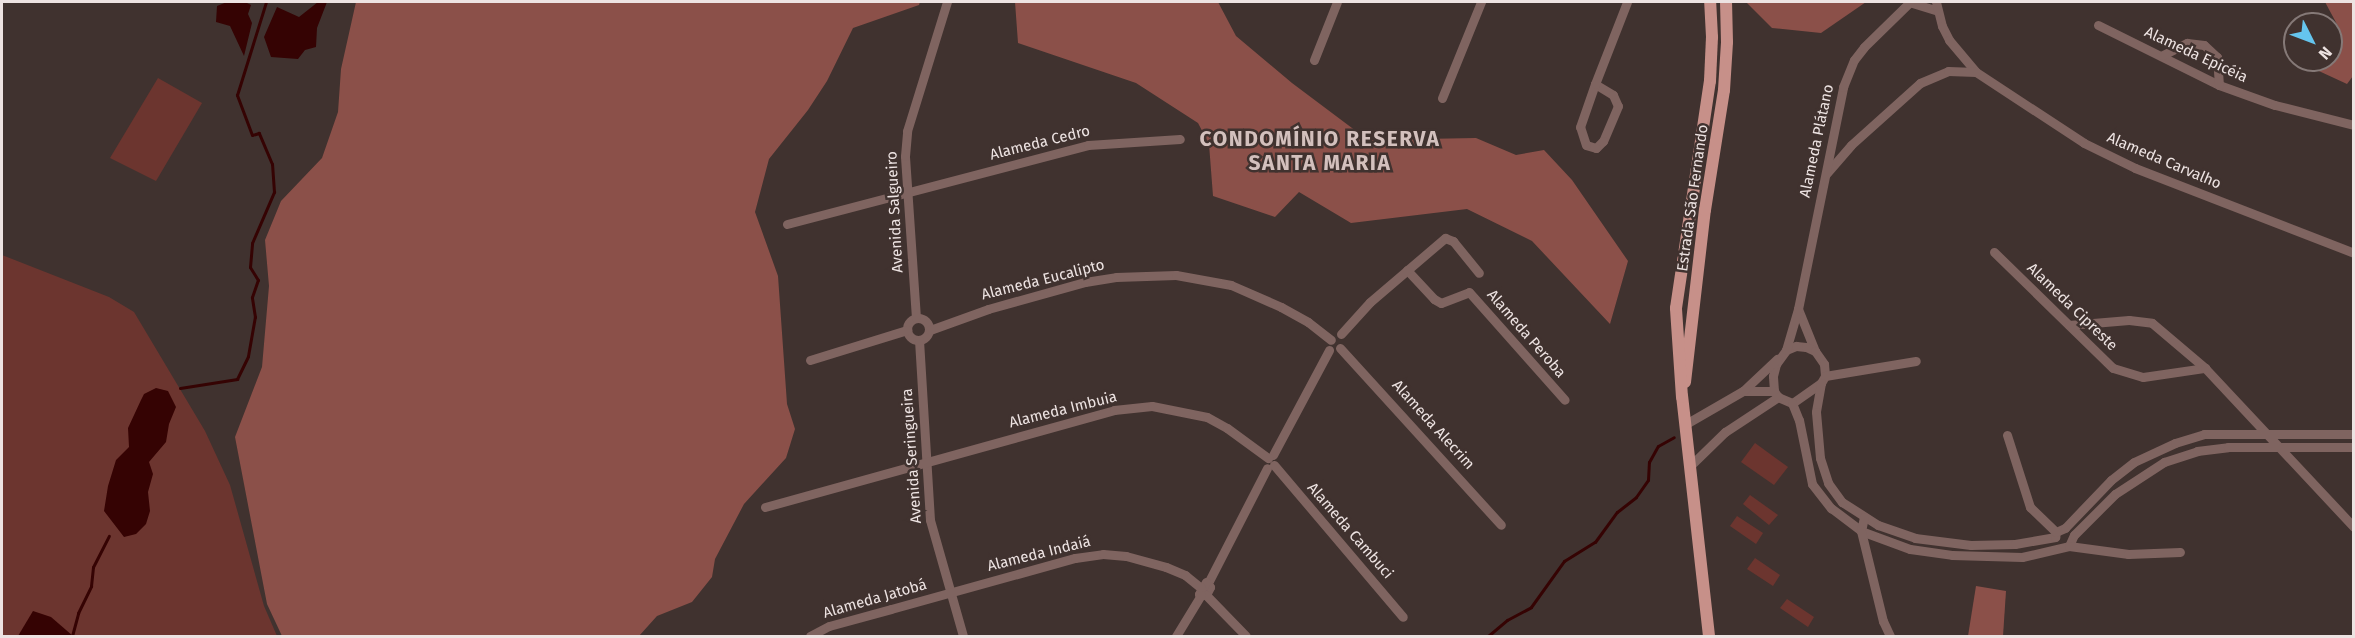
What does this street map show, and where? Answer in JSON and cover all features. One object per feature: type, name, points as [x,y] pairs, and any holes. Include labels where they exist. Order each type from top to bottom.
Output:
[{"type":"main road","name":"Estrada São Fernando","points":[[1709,636],[1684,425],[1676,308],[1710,81],[1712,37],[1710,2]]},
{"type":"main road","name":"Estrada São Fernando","points":[[1682,398],[1689,357],[1705,210],[1724,90],[1727,42],[1726,2]]},
{"type":"street","name":"Avenida Salgueiro","points":[[916,318],[910,192],[905,156],[907,130],[947,2]]},
{"type":"street","points":[[1314,60],[1337,2]]},
{"type":"street","points":[[1442,98],[1481,2]]},
{"type":"street","points":[[1595,84],[1613,95],[1618,106],[1603,141],[1596,148],[1586,145],[1580,127],[1595,84],[1627,2]]},
{"type":"street","points":[[1910,2],[1936,6]]},
{"type":"street","name":"Alameda Plátano","points":[[1783,352],[1798,309],[1843,87],[1854,60],[1880,28],[1910,2]]},
{"type":"street","name":"Alameda Carvalho","points":[[1936,6],[1942,26],[1959,53],[1976,72],[2034,113],[2084,143],[2135,168],[2354,253]]},
{"type":"street","name":"Alameda Epicéia","points":[[2098,25],[2163,55],[2219,85],[2275,105],[2354,124]]},
{"type":"street","points":[[2163,55],[2187,43],[2205,45],[2217,57],[2219,85]]},
{"type":"street","points":[[1948,71],[1959,53]]},
{"type":"street","points":[[1825,175],[1851,145],[1901,97],[1920,83],[1948,71],[1976,72]]},
{"type":"street","points":[[1833,137],[1851,145]]},
{"type":"street","name":"Alameda Cedro","points":[[787,224],[1088,145],[1180,139]]},
{"type":"street","points":[[1176,636],[1204,590],[1329,351],[1327,346],[1335,335],[1341,334],[1370,302],[1445,238],[1453,242],[1479,273]]},
{"type":"street","name":"Alameda Cipreste","points":[[1994,252],[2113,368],[2127,374],[2143,376],[2205,368]]},
{"type":"street","name":"Alameda Peroba","points":[[1407,270],[1434,299],[1441,303],[1468,292],[1564,400]]},
{"type":"street","name":"Alameda Eucalipto","points":[[930,330],[988,309],[1085,282],[1116,277],[1176,275],[1231,285],[1281,307],[1308,322],[1331,340]]},
{"type":"street","points":[[1798,309],[1815,351],[1824,364],[1816,412],[1820,459],[1828,483],[1842,502],[1864,517],[1915,538],[1971,545],[2015,544],[2059,532],[2074,535]]},
{"type":"street","points":[[916,318],[925,320],[930,330],[927,337],[919,340],[910,337],[907,330],[909,323],[916,318]]},
{"type":"street","points":[[2069,325],[2129,320],[2152,323],[2205,368],[2354,526]]},
{"type":"street","points":[[810,360],[907,330]]},
{"type":"street","points":[[1329,351],[1337,352],[1345,342],[1341,334]]},
{"type":"street","name":"Avenida Seringueira","points":[[919,340],[930,520],[963,636]]},
{"type":"street","points":[[1684,425],[1743,391],[1783,352],[1796,346],[1815,351]]},
{"type":"street","name":"Alameda Alecrim","points":[[1340,348],[1501,525]]},
{"type":"street","points":[[1776,394],[1773,376],[1783,352]]},
{"type":"street","points":[[1792,403],[1808,395],[1823,379],[1916,361]]},
{"type":"street","points":[[1743,391],[1776,394],[1792,403],[1799,420],[1812,484],[1831,508],[1861,531],[1910,549],[1952,555],[2022,557],[2065,547],[2128,554],[2180,552]]},
{"type":"street","points":[[1690,466],[1725,432],[1776,394]]},
{"type":"street","name":"Alameda Imbuia","points":[[765,507],[1114,410],[1152,406],[1207,417],[1227,428],[1271,462]]},
{"type":"street","points":[[2059,532],[2111,480],[2134,462],[2175,442],[2204,434],[2267,436],[2354,434]]},
{"type":"street","points":[[2007,435],[2030,507],[2059,532],[2065,547]]},
{"type":"street","points":[[2311,435],[2312,448]]},
{"type":"street","points":[[2065,547],[2115,494],[2164,462],[2197,451],[2228,447],[2279,449],[2354,447]]},
{"type":"street","name":"Alameda Cambuci","points":[[1271,462],[1403,616]]},
{"type":"street","points":[[1864,517],[1861,531],[1883,621],[1890,636]]},
{"type":"street","name":"Alameda Indaiá","points":[[950,594],[1075,558],[1103,554],[1146,560],[1185,575],[1204,590],[1246,636]]},
{"type":"street","name":"Alameda Jatobá","points":[[810,636],[829,626],[950,594]]},
{"type":"shaded area","points":[[227,2],[245,2],[251,5],[248,14],[252,23],[244,56],[230,26],[216,22],[217,6]]},
{"type":"shaded area","points":[[318,2],[327,2],[317,28],[316,47],[305,50],[298,59],[271,57],[264,37],[277,7],[299,17]]},
{"type":"shaded area","points":[[356,2],[920,2],[919,5],[853,28],[827,81],[808,110],[769,159],[755,212],[778,276],[787,404],[795,429],[786,458],[744,504],[715,559],[712,577],[692,602],[657,616],[639,636],[282,636],[267,604],[235,437],[262,367],[269,286],[265,240],[281,201],[322,158],[338,112],[341,69]]},
{"type":"shaded area","points":[[1015,2],[1218,2],[1236,36],[1292,83],[1368,140],[1476,138],[1516,155],[1544,150],[1572,180],[1628,261],[1610,324],[1532,241],[1467,209],[1351,223],[1299,192],[1275,217],[1213,196],[1209,144],[1198,123],[1136,83],[1018,43]]},
{"type":"shaded area","points":[[1746,2],[1866,2],[1821,33],[1772,28]]},
{"type":"shaded area","points":[[2325,2],[2353,2],[2353,76],[2347,84],[2321,72],[2343,72],[2343,12],[2330,12]]},
{"type":"shaded area","points":[[158,78],[202,103],[156,181],[110,158]]},
{"type":"shaded area","points":[[2,255],[109,297],[134,312],[205,431],[230,485],[264,606],[277,636],[2,636]]},
{"type":"shaded area","points":[[156,388],[168,391],[176,407],[169,424],[166,442],[149,462],[153,474],[148,492],[150,511],[146,524],[136,534],[124,537],[104,511],[108,486],[116,460],[129,447],[128,428],[141,400],[144,394]]},
{"type":"shaded area","points":[[1755,443],[1788,467],[1774,485],[1741,462]]},
{"type":"shaded area","points":[[1750,495],[1778,515],[1769,525],[1743,504]]},
{"type":"shaded area","points":[[1737,516],[1763,533],[1756,544],[1730,526]]},
{"type":"shaded area","points":[[1755,558],[1780,575],[1773,586],[1747,569]]},
{"type":"shaded area","points":[[1976,586],[2006,591],[2003,636],[1968,636]]},
{"type":"shaded area","points":[[1787,599],[1814,617],[1808,627],[1780,608]]},
{"type":"shaded area","points":[[33,611],[51,617],[73,636],[18,636]]},
{"type":"waterway","points":[[180,388],[237,379],[248,356],[255,317],[252,297],[258,280],[250,267],[252,243],[274,192],[272,164],[259,133],[252,135],[237,95],[266,2]]},
{"type":"waterway","points":[[1488,636],[1507,620],[1531,607],[1564,561],[1595,542],[1617,512],[1636,497],[1648,480],[1649,462],[1658,446],[1674,437]]},
{"type":"waterway","points":[[72,636],[78,613],[91,586],[93,567],[109,536]]},
{"type":"district","name":"CONDOMÍNIO RESERVA SANTA MARIA","points":[[1320,151]]}]
